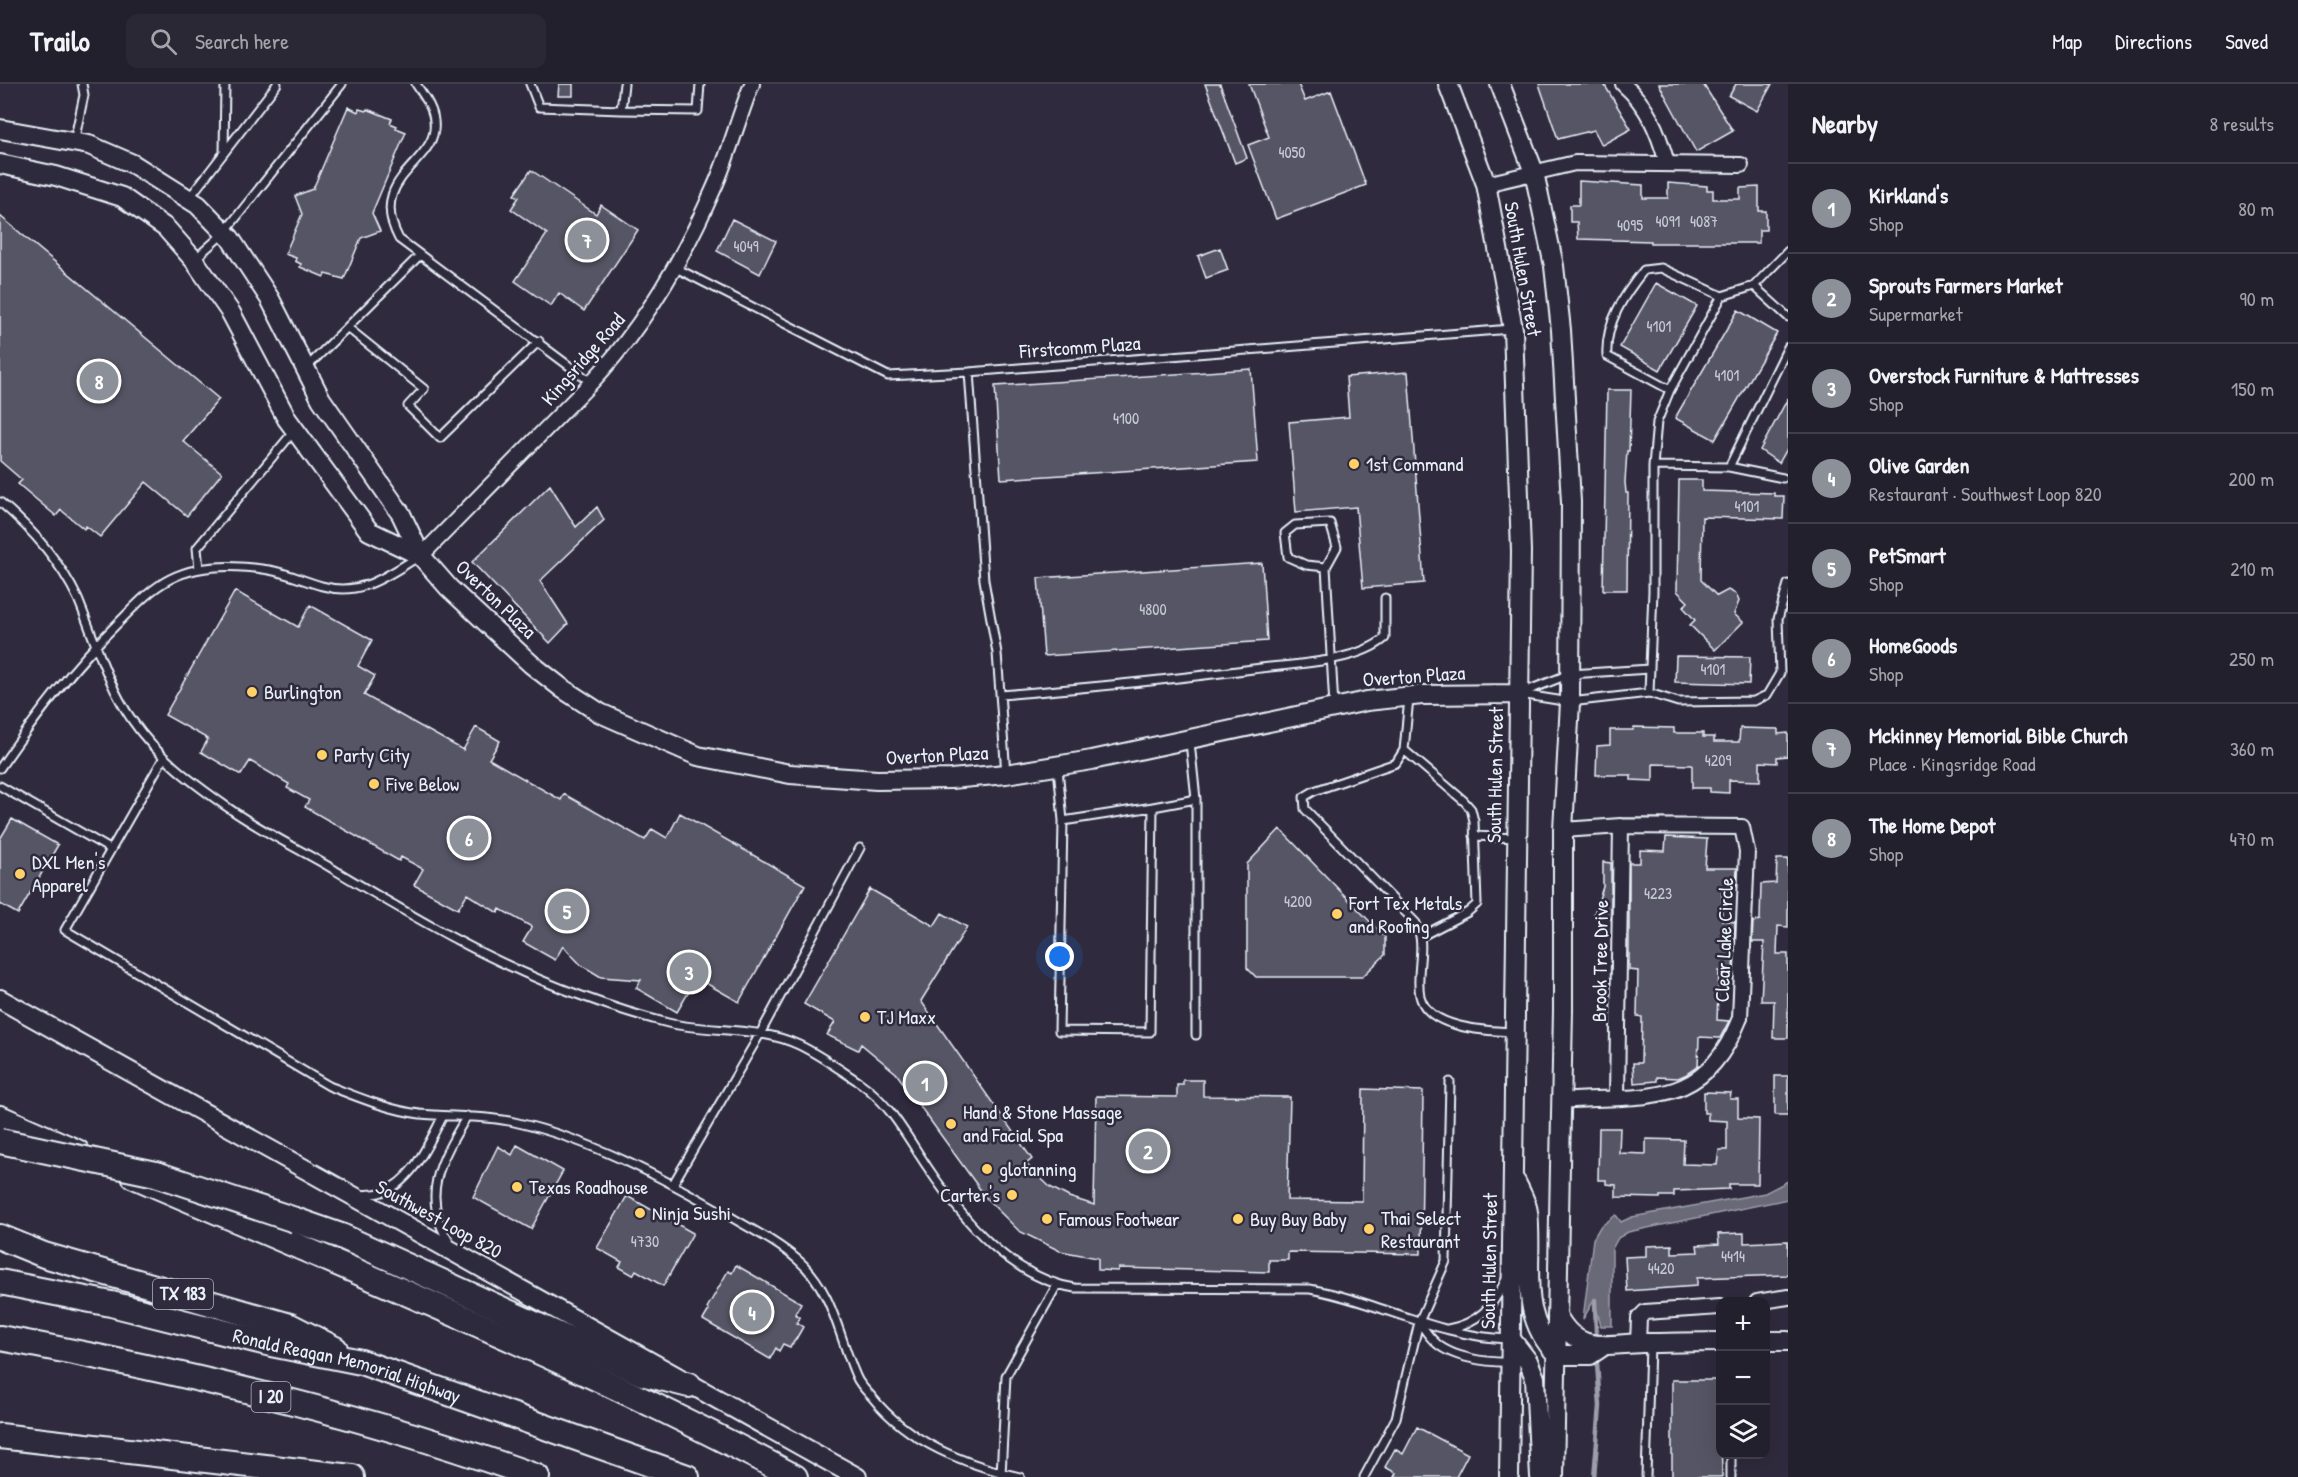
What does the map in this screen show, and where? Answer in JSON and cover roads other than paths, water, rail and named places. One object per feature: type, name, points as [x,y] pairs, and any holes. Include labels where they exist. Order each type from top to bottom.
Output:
[{"type":"highway","points":[[0,1118],[544,1356],[708,1432],[795,1477]]},
{"type":"highway","points":[[0,1141],[156,1174],[341,1236],[642,1373],[689,1384]]},
{"type":"highway","name":"TX 183","points":[[0,1237],[44,1255],[290,1326],[361,1362]]},
{"type":"highway","name":"Ronald Reagan Memorial Highway","points":[[0,1282],[111,1304],[271,1344],[361,1362],[687,1477]]},
{"type":"highway","name":"I 20","points":[[0,1338],[91,1355],[259,1394],[389,1429],[537,1477]]},
{"type":"highway","points":[[0,1436],[352,1477]]},
{"type":"main road","name":"South Hulen Street","points":[[1448,84],[1486,184],[1513,329],[1521,551],[1511,1268],[1511,1339],[1518,1358],[1509,1477]]},
{"type":"main road","name":"South Hulen Street","points":[[1500,84],[1534,172],[1554,267],[1561,330],[1571,502],[1570,702],[1563,830],[1554,1477]]},
{"type":"main road","name":"Overton Plaza","points":[[0,129],[89,145],[133,164],[198,205],[230,238],[270,299],[321,399],[400,514],[421,556],[458,596],[531,664],[563,689],[600,713],[698,756],[790,774],[877,780],[951,779],[1006,774],[1058,765],[1334,707],[1410,695],[1518,694]]},
{"type":"main road","name":"Overton Plaza","points":[[0,164],[56,176],[122,197],[166,228],[194,260],[231,313],[294,431],[369,531],[421,556]]},
{"type":"main road","name":"Southwest Loop 820","points":[[0,999],[857,1477]]},
{"type":"main road","points":[[1513,1173],[1528,1210],[1530,1304],[1536,1326],[1543,1339],[1557,1355],[1590,1355],[1602,1347]]},
{"type":"main road","points":[[1540,1477],[1536,1386],[1533,1370],[1518,1358],[1543,1339],[1557,1320],[1571,1335],[1602,1347],[1644,1343],[1716,1341]]},
{"type":"main road","points":[[1770,1341],[1788,1341]]},
{"type":"street","name":"Kingsridge Road","points":[[421,556],[613,361],[640,324],[693,234],[715,186],[750,84]]},
{"type":"street","points":[[1623,84],[1648,110],[1660,136],[1667,162]]},
{"type":"street","points":[[1486,184],[1575,163],[1667,162],[1741,165]]},
{"type":"street","name":"Clear Lake Circle","points":[[1561,1101],[1617,1096],[1651,1096],[1679,1090],[1700,1078],[1716,1064],[1733,1037],[1740,1018],[1743,996],[1747,851],[1742,827],[1621,826],[1563,830]]},
{"type":"street","name":"Brook Tree Drive","points":[[1617,1096],[1621,826]]},
{"type":"street","points":[[1770,1300],[1788,1297]]},
{"type":"street","points":[[1644,1343],[1639,1318],[1645,1312],[1716,1306]]},
{"type":"lane","points":[[74,142],[84,95],[82,84]]},
{"type":"lane","points":[[224,153],[225,84]]},
{"type":"lane","points":[[188,199],[277,84]]},
{"type":"lane","points":[[194,260],[224,233],[342,84]]},
{"type":"lane","points":[[416,84],[430,107],[435,122],[432,138],[394,189],[389,204],[390,221],[399,240],[539,341],[592,383]]},
{"type":"lane","points":[[530,84],[539,107],[698,111],[700,84]]},
{"type":"lane","points":[[621,110],[624,84]]},
{"type":"lane","points":[[1670,390],[1607,356],[1606,338],[1610,324],[1631,287],[1644,270],[1661,268],[1722,296],[1754,286],[1788,251]]},
{"type":"lane","points":[[306,368],[420,255]]},
{"type":"lane","name":"Firstcomm Plaza","points":[[674,267],[888,376],[969,372],[1513,329]]},
{"type":"lane","points":[[1754,286],[1788,317]]},
{"type":"lane","points":[[1649,693],[1653,591],[1653,466],[1657,422],[1670,390],[1722,296]]},
{"type":"lane","points":[[348,328],[424,389],[408,406],[440,438],[539,341]]},
{"type":"lane","points":[[1729,467],[1788,347]]},
{"type":"lane","points":[[969,372],[984,580],[1001,695],[1006,774]]},
{"type":"lane","points":[[199,569],[197,548],[294,431]]},
{"type":"lane","points":[[1653,466],[1729,467],[1782,478]]},
{"type":"lane","points":[[0,502],[49,551],[76,596],[110,682],[132,721],[164,758],[232,810],[426,922],[500,960],[582,996],[670,1023],[760,1034],[796,1044],[869,1089],[902,1125],[957,1208],[1023,1270],[1057,1285],[1088,1289],[1310,1289],[1346,1296],[1419,1322],[1481,1338],[1511,1339]]},
{"type":"lane","points":[[1326,567],[1306,565],[1288,557],[1286,533],[1295,525],[1330,523],[1337,547],[1326,567],[1334,707]]},
{"type":"lane","points":[[0,768],[43,706],[96,645],[143,597],[170,579],[199,569],[225,567],[269,570],[323,586],[346,590],[365,588],[421,556]]},
{"type":"lane","points":[[1518,694],[1570,702],[1649,693],[1678,702],[1754,700],[1767,695],[1780,673],[1778,619],[1788,584]]},
{"type":"lane","points":[[1001,695],[1147,682],[1331,659],[1374,648],[1385,638],[1385,598]]},
{"type":"lane","points":[[1518,694],[1570,674],[1650,669]]},
{"type":"lane","points":[[1410,695],[1404,750],[1396,763],[1314,791],[1304,797],[1305,808],[1416,923],[1422,936],[1420,995],[1425,1005],[1440,1018],[1460,1027],[1515,1032]]},
{"type":"lane","points":[[1189,737],[1196,799],[1196,1035]]},
{"type":"lane","points":[[1404,750],[1472,809],[1477,904],[1468,912],[1422,936]]},
{"type":"lane","points":[[164,758],[65,930],[329,1086],[370,1102],[417,1113],[514,1121],[556,1134],[638,1167],[673,1184],[781,1246],[815,1277],[829,1299],[857,1379],[887,1416],[924,1443],[1000,1476],[1020,1477]]},
{"type":"lane","points":[[1058,765],[1063,821],[1059,1031],[1150,1032],[1154,807]]},
{"type":"lane","points":[[0,786],[110,849]]},
{"type":"lane","points":[[1063,821],[1196,799]]},
{"type":"lane","points":[[1474,836],[1516,838]]},
{"type":"lane","points":[[673,1184],[760,1034],[860,848]]},
{"type":"lane","points":[[1364,1477],[1396,1418],[1419,1322],[1446,1261],[1450,1082]]},
{"type":"lane","points":[[350,1195],[382,1192],[401,1179],[416,1164],[443,1116]]},
{"type":"lane","points":[[458,1255],[440,1227],[434,1202],[438,1171],[467,1116]]},
{"type":"lane","points":[[1446,1329],[1470,1323],[1485,1312],[1494,1303],[1511,1268]]},
{"type":"lane","points":[[1000,1476],[1006,1376],[1057,1285]]},
{"type":"lane","points":[[1419,1322],[1435,1343],[1457,1353],[1489,1362],[1518,1358]]},
{"type":"lane","points":[[1644,1343],[1646,1477]]},
{"type":"lane","points":[[1731,1459],[1731,1477]]},
{"type":"water","points":[[1788,1181],[1788,1199],[1628,1232],[1618,1238],[1612,1249],[1612,1326],[1601,1326],[1594,1300],[1583,1319],[1593,1239],[1600,1227],[1616,1215],[1621,1222],[1632,1217],[1765,1193]]},
{"type":"waterway","points":[[1595,1300],[1596,1333]]},
{"type":"waterway","points":[[1594,1477],[1600,1406],[1597,1363]]},
{"type":"place","name":"Mckinney Memorial Bible Church","points":[[587,240]]},
{"type":"place","name":"The Home Depot","points":[[99,381]]},
{"type":"place","name":"1st Command","points":[[1354,464]]},
{"type":"place","name":"Burlington","points":[[252,692]]},
{"type":"place","name":"Party City","points":[[322,755]]},
{"type":"place","name":"Five Below","points":[[374,784]]},
{"type":"place","name":"HomeGoods","points":[[469,838]]},
{"type":"place","name":"DXL Men's Apparel","points":[[20,874]]},
{"type":"place","name":"PetSmart","points":[[567,911]]},
{"type":"place","name":"Fort Tex Metals and Roofing","points":[[1337,914]]},
{"type":"place","name":"Overstock Furniture & Mattresses","points":[[689,972]]},
{"type":"place","name":"TJ Maxx","points":[[865,1017]]},
{"type":"place","name":"Kirkland's","points":[[925,1083]]},
{"type":"place","name":"Hand & Stone Massage and Facial Spa","points":[[951,1124]]},
{"type":"place","name":"Sprouts Farmers Market","points":[[1148,1151]]},
{"type":"place","name":"glotanning","points":[[987,1169]]},
{"type":"place","name":"Texas Roadhouse","points":[[517,1187]]},
{"type":"place","name":"Carter's","points":[[1012,1195]]},
{"type":"place","name":"Ninja Sushi","points":[[640,1213]]},
{"type":"place","name":"Famous Footwear","points":[[1047,1219]]},
{"type":"place","name":"Buy Buy Baby","points":[[1238,1219]]},
{"type":"place","name":"Thai Select Restaurant","points":[[1369,1229]]},
{"type":"place","name":"Olive Garden","points":[[752,1312]]}]
